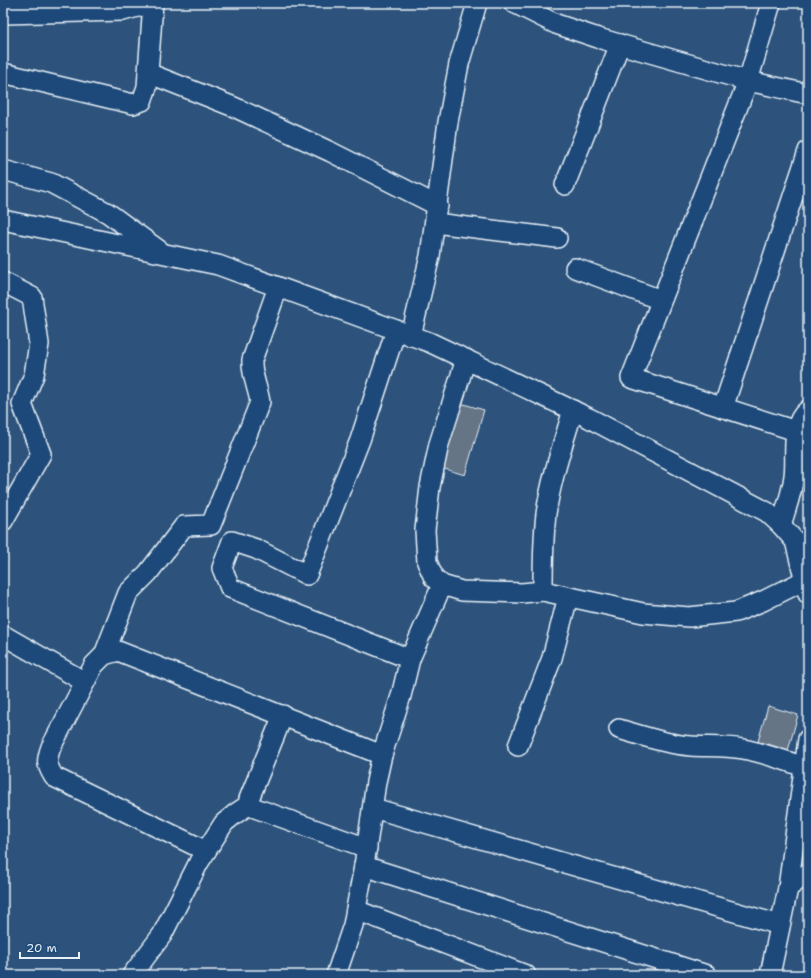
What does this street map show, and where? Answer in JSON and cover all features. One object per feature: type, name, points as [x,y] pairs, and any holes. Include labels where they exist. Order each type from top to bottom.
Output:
[{"type":"street","points":[[3,14],[123,7],[153,3],[147,87],[142,101],[133,104],[3,73]]},
{"type":"street","points":[[410,658],[230,588],[222,568],[232,541],[256,548],[307,575],[404,333],[430,256],[448,122],[459,64],[477,3]]},
{"type":"street","points":[[514,3],[556,24],[620,44],[748,81],[808,94]]},
{"type":"street","points":[[771,3],[748,81],[631,378],[796,431]]},
{"type":"street","points":[[565,185],[620,44]]},
{"type":"street","points":[[148,73],[234,108],[331,152],[436,214],[557,238]]},
{"type":"street","points":[[723,408],[808,151]]},
{"type":"street","points":[[3,170],[51,183],[108,213],[165,254]]},
{"type":"street","points":[[3,220],[218,266],[429,342],[573,410],[767,512],[795,540],[807,587],[763,601],[736,612],[689,617],[643,613],[543,591],[522,593],[462,591],[442,586],[434,578],[427,562],[425,530],[430,487],[439,444],[466,360]]},
{"type":"street","points":[[575,268],[661,300]]},
{"type":"street","points":[[3,282],[32,297],[39,344],[34,375],[22,404],[41,454],[3,521]]},
{"type":"street","points":[[206,851],[54,777],[48,768],[47,759],[51,747],[94,665],[104,655],[128,593],[148,573],[184,526],[211,525],[260,402],[252,367],[252,360],[278,287]]},
{"type":"street","points":[[543,591],[543,551],[546,513],[556,470],[573,410]]},
{"type":"street","points":[[781,525],[794,476],[796,431],[804,414],[808,410]]},
{"type":"street","points":[[336,975],[353,924],[356,910],[382,755],[401,696],[410,658],[442,586]]},
{"type":"street","points":[[518,746],[552,658],[568,597]]},
{"type":"street","points":[[3,635],[85,682]]},
{"type":"street","points":[[104,655],[118,651],[382,755]]},
{"type":"street","points":[[283,715],[249,799],[250,804],[254,808],[366,857],[707,975]]},
{"type":"street","points":[[619,729],[665,743],[690,746],[719,746],[759,753],[804,767]]},
{"type":"street","points":[[770,975],[788,888],[805,793],[804,767],[808,739]]},
{"type":"street","points":[[132,975],[162,935],[206,851],[224,823],[250,804]]},
{"type":"street","points":[[372,808],[780,925]]},
{"type":"street","points":[[788,888],[808,873]]},
{"type":"street","points":[[356,910],[526,975]]},
{"type":"building","points":[[457,402],[484,410],[465,475],[438,467]]},
{"type":"building","points":[[768,706],[798,715],[787,754],[757,745]]}]
